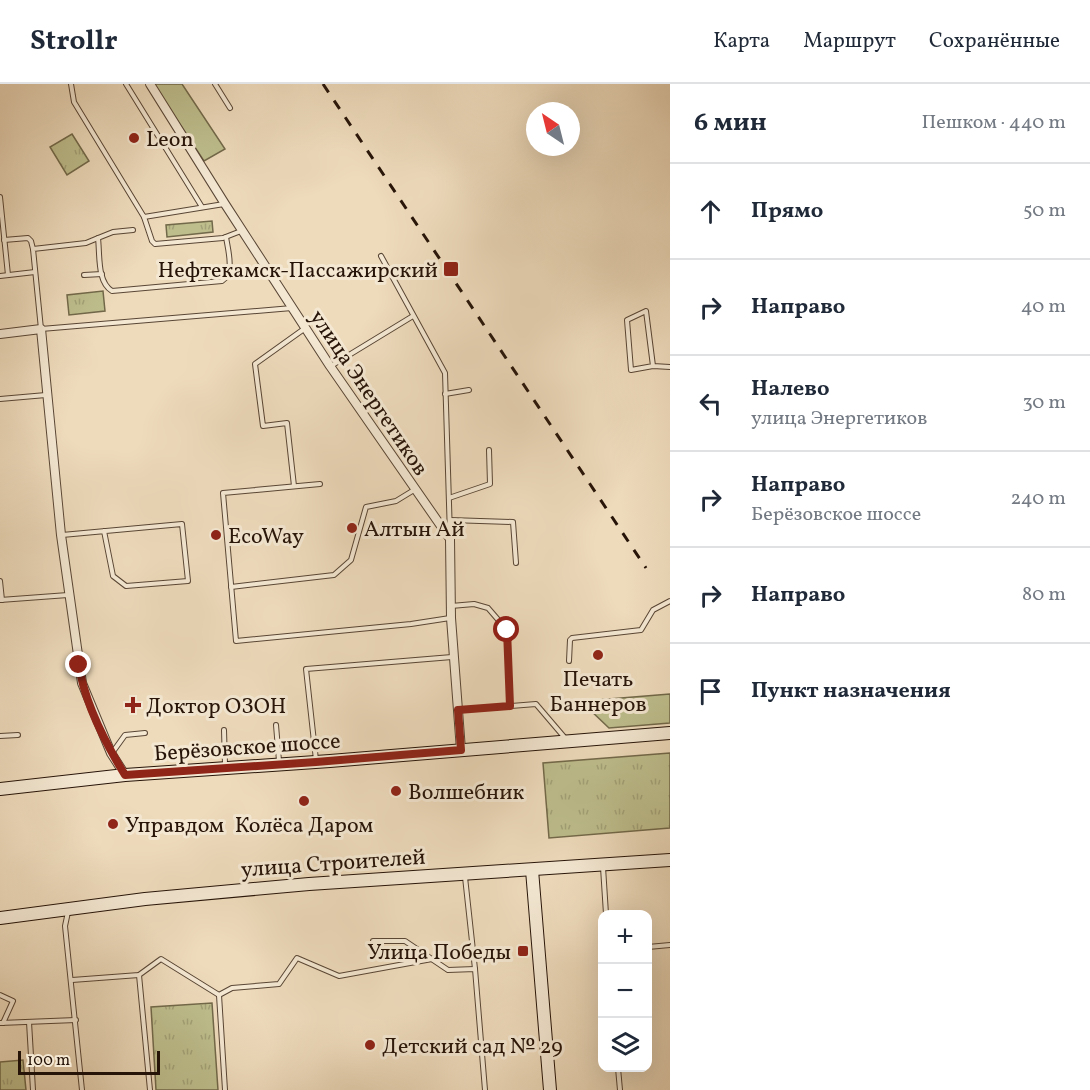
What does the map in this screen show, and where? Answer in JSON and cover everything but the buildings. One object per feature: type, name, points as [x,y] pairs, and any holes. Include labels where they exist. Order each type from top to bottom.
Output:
[{"type":"main road","name":"Берёзовское шоссе","points":[[0,789],[125,775],[670,734]]},
{"type":"main road","name":"улица Строителей","points":[[0,918],[146,899],[309,884],[670,860]]},
{"type":"main road","points":[[532,870],[550,1090]]},
{"type":"street","name":"улица Энергетиков","points":[[150,84],[330,366],[450,539]]},
{"type":"street","points":[[0,334],[41,329],[61,535],[81,683],[111,753],[125,775]]},
{"type":"street","points":[[450,539],[450,606],[461,750]]},
{"type":"lane","points":[[71,84],[74,102],[144,217],[155,244],[226,237],[242,231]]},
{"type":"lane","points":[[126,84],[202,207]]},
{"type":"lane","points":[[215,84],[230,108]]},
{"type":"lane","points":[[0,198],[8,275]]},
{"type":"lane","points":[[144,217],[225,204]]},
{"type":"lane","points":[[33,249],[86,243],[113,232],[133,230]]},
{"type":"lane","points":[[98,238],[103,281],[106,287],[117,292],[222,281],[230,272],[226,237]]},
{"type":"lane","points":[[4,240],[28,238],[31,241],[41,329],[293,308]]},
{"type":"lane","points":[[381,256],[445,373],[450,539]]},
{"type":"lane","points":[[0,276],[35,272]]},
{"type":"lane","points":[[84,275],[102,274]]},
{"type":"lane","points":[[653,366],[646,311],[627,320],[631,370],[653,366],[670,367]]},
{"type":"lane","points":[[330,366],[413,316]]},
{"type":"lane","points":[[294,486],[286,423],[263,426],[255,364],[306,328]]},
{"type":"lane","points":[[446,394],[469,390]]},
{"type":"lane","points":[[0,399],[46,395]]},
{"type":"lane","points":[[449,498],[490,484],[489,450]]},
{"type":"lane","points":[[320,484],[223,493],[236,641],[451,618]]},
{"type":"lane","points":[[231,587],[334,576],[351,561],[366,507],[396,501],[415,490]]},
{"type":"lane","points":[[450,520],[513,522],[516,563]]},
{"type":"lane","points":[[61,535],[104,531],[183,524],[188,580],[126,586],[113,576],[104,531]]},
{"type":"lane","points":[[0,581],[1,600],[69,595]]},
{"type":"lane","points":[[569,661],[570,640],[573,638],[641,630],[653,610],[670,601]]},
{"type":"lane","points":[[450,606],[474,604],[488,608],[507,630],[510,706]]},
{"type":"lane","points":[[316,762],[306,669],[453,657]]},
{"type":"lane","points":[[458,710],[536,704],[568,741]]},
{"type":"lane","points":[[276,725],[280,765]]},
{"type":"lane","points":[[224,730],[226,768]]},
{"type":"lane","points":[[111,753],[126,735],[146,733]]},
{"type":"lane","points":[[0,736],[18,735]]},
{"type":"lane","points":[[603,865],[606,910]]},
{"type":"lane","points":[[465,873],[485,1090]]},
{"type":"lane","points":[[68,909],[65,926],[82,1090]]},
{"type":"lane","points":[[373,941],[405,941],[448,970],[475,969]]},
{"type":"lane","points":[[652,947],[670,945]]},
{"type":"lane","points":[[219,995],[232,988],[279,984],[297,958],[339,976],[432,959]]},
{"type":"lane","points":[[72,980],[139,975],[161,959],[219,995]]},
{"type":"lane","points":[[139,975],[150,1090]]},
{"type":"lane","points":[[0,995],[13,1001],[2,1023],[76,1020]]},
{"type":"lane","points":[[219,995],[225,1090]]},
{"type":"lane","points":[[29,1022],[33,1090]]},
{"type":"lane","points":[[618,1072],[620,1090]]},
{"type":"green space","points":[[153,84],[182,84],[225,149],[204,161]]},
{"type":"green space","points":[[72,134],[89,161],[67,175],[50,147]]},
{"type":"green space","points":[[212,221],[213,232],[167,237],[166,225]]},
{"type":"green space","points":[[103,291],[105,311],[69,315],[67,295]]},
{"type":"green space","points":[[670,694],[670,723],[609,728],[586,706],[585,701]]},
{"type":"green space","points":[[670,753],[670,828],[549,838],[543,763]]},
{"type":"green space","points":[[212,1003],[218,1090],[156,1090],[151,1007]]},
{"type":"green space","points":[[23,1060],[26,1090],[0,1090],[0,1062]]},
{"type":"railway","points":[[323,84],[646,568]]},
{"type":"place","name":"Leon","points":[[134,138]]},
{"type":"place","name":"Нефтекамск-Пассажирский","points":[[451,269]]},
{"type":"place","name":"Алтын Ай","points":[[352,528]]},
{"type":"place","name":"EcoWay","points":[[216,535]]},
{"type":"place","name":"Печать Баннеров","points":[[598,655]]},
{"type":"place","name":"Доктор ОЗОН","points":[[133,705]]},
{"type":"place","name":"Волшебник","points":[[396,791]]},
{"type":"place","name":"Колёса Даром","points":[[304,801]]},
{"type":"place","name":"Управдом","points":[[113,824]]},
{"type":"place","name":"Улица Победы","points":[[523,951]]},
{"type":"place","name":"Детский сад № 29","points":[[370,1045]]},
{"type":"route","points":[[79,665],[81,683],[111,753],[125,775],[316,762],[461,750],[458,710],[510,706],[507,630]]}]
